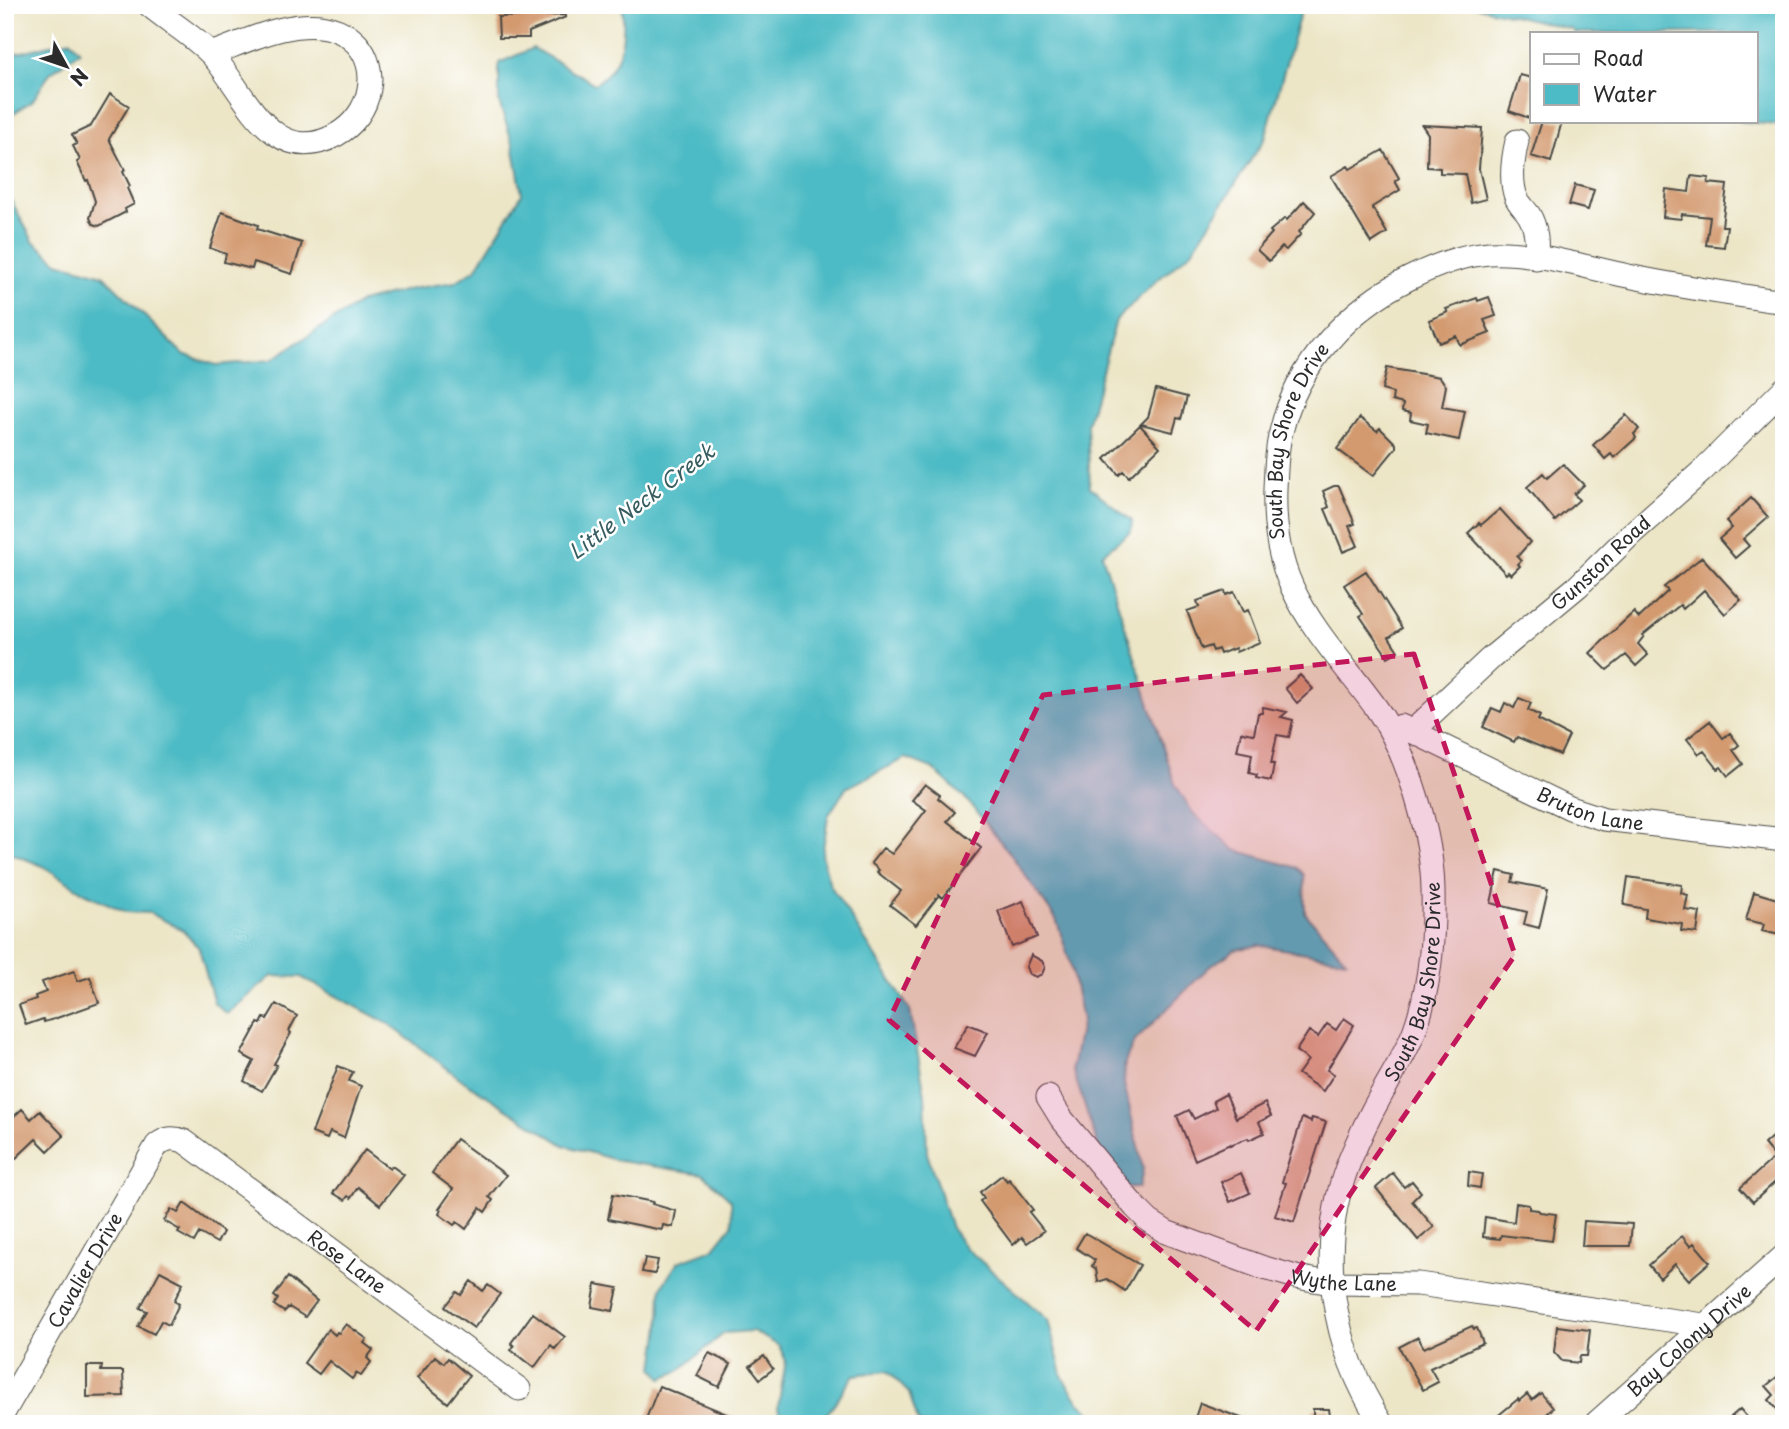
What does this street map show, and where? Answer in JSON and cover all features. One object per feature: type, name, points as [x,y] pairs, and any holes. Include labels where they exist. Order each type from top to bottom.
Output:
[{"type":"street","points":[[149,5],[211,54],[260,121],[276,134],[297,142],[324,140],[350,125],[365,103],[369,88],[369,69],[360,48],[349,38],[326,27],[308,26],[280,30],[211,54]]},
{"type":"street","points":[[1517,141],[1513,159],[1514,186],[1516,197],[1535,229],[1536,258]]},
{"type":"street","name":"South Bay Shore Drive","points":[[1382,1424],[1353,1370],[1339,1329],[1331,1283],[1331,1248],[1347,1165],[1414,1032],[1423,1003],[1432,942],[1432,875],[1417,797],[1400,750],[1382,717],[1305,613],[1284,565],[1276,528],[1275,496],[1277,455],[1284,420],[1306,372],[1323,348],[1358,312],[1395,286],[1428,269],[1469,256],[1509,253],[1683,288],[1784,302]]},
{"type":"street","name":"Gunston Road","points":[[1413,731],[1701,472],[1784,389]]},
{"type":"street","name":"Bruton Lane","points":[[1382,717],[1570,808],[1604,819],[1784,840]]},
{"type":"street","name":"Wythe Lane","points":[[1048,1097],[1061,1118],[1149,1221],[1166,1232],[1261,1267],[1331,1283],[1418,1284],[1704,1325]]},
{"type":"street","name":"Rose Lane","points":[[173,1138],[184,1140],[519,1389]]},
{"type":"street","name":"Cavalier Drive","points":[[5,1410],[157,1145],[164,1139],[173,1138]]},
{"type":"street","name":"Bay Colony Drive","points":[[1595,1424],[1784,1256]]},
{"type":"highlighted area","points":[[1414,654],[1515,955],[1256,1331],[889,1020],[1043,695]]},
{"type":"water","name":"Little Neck Creek","points":[[622,5],[1310,5],[1300,14],[1265,138],[1192,251],[1116,320],[1087,425],[1090,487],[1132,521],[1131,531],[1102,554],[1175,784],[1193,813],[1235,850],[1298,868],[1304,875],[1305,913],[1346,960],[1259,945],[1235,950],[1208,968],[1134,1042],[1125,1062],[1124,1083],[1143,1169],[1139,1188],[1126,1188],[1104,1164],[1072,1068],[1082,1019],[1070,962],[1056,919],[1011,855],[966,799],[932,768],[906,758],[846,788],[828,816],[822,856],[830,885],[910,1010],[925,1095],[927,1153],[951,1228],[966,1248],[1048,1320],[1063,1378],[1078,1401],[1104,1424],[1036,1424],[1026,1418],[1019,1424],[919,1424],[909,1393],[887,1371],[854,1375],[820,1424],[791,1424],[780,1417],[778,1407],[786,1361],[779,1346],[753,1331],[724,1333],[679,1371],[662,1378],[654,1368],[660,1326],[661,1288],[678,1262],[713,1249],[732,1225],[731,1200],[703,1174],[619,1161],[564,1145],[465,1082],[389,1024],[301,977],[272,976],[227,1014],[214,1003],[199,948],[183,930],[150,913],[126,912],[85,893],[43,866],[5,851],[5,189],[33,241],[58,262],[103,275],[183,354],[216,365],[271,360],[361,302],[411,289],[455,282],[476,269],[522,194],[513,144],[499,102],[499,63],[533,48],[595,84],[612,69],[617,59],[623,39]]},
{"type":"water","points":[[1470,5],[1784,5],[1784,126],[1748,122],[1758,122],[1758,32],[1574,32],[1571,29]]},
{"type":"water","points":[[70,40],[80,51],[50,73],[33,100],[5,119],[5,56]]},
{"type":"building","points":[[498,17],[566,17],[529,32],[529,38],[499,38]]},
{"type":"building","points":[[1520,75],[1530,78],[1530,118],[1509,111]]},
{"type":"building","points":[[110,94],[129,106],[109,139],[125,170],[123,172],[130,186],[127,188],[134,204],[125,209],[126,212],[99,226],[93,224],[90,218],[95,201],[88,180],[86,181],[77,162],[80,160],[73,146],[77,144],[72,135],[91,126]]},
{"type":"building","points":[[1542,122],[1562,122],[1551,162],[1531,156]]},
{"type":"building","points":[[1422,125],[1482,128],[1479,169],[1486,199],[1471,203],[1465,174],[1440,173],[1440,168],[1427,167],[1428,134]]},
{"type":"building","points":[[1383,150],[1399,178],[1395,181],[1400,190],[1372,207],[1387,233],[1371,243],[1331,176],[1348,166],[1350,169]]},
{"type":"building","points":[[1691,176],[1709,178],[1708,183],[1727,185],[1722,226],[1727,226],[1724,247],[1706,245],[1710,217],[1682,214],[1681,219],[1663,217],[1666,189],[1689,192]]},
{"type":"building","points":[[1575,185],[1594,190],[1588,210],[1569,205]]},
{"type":"building","points":[[1304,201],[1315,212],[1299,232],[1301,234],[1286,250],[1282,247],[1269,261],[1257,250],[1272,233],[1270,231],[1285,218],[1287,220]]},
{"type":"building","points":[[222,212],[258,225],[257,229],[302,243],[292,274],[254,262],[252,269],[224,262],[226,254],[210,248]]},
{"type":"building","points":[[1489,297],[1496,316],[1484,320],[1490,333],[1460,345],[1456,336],[1439,343],[1429,320],[1448,312],[1446,309],[1477,298],[1478,301]]},
{"type":"building","points":[[1387,368],[1440,377],[1446,386],[1442,407],[1465,411],[1459,440],[1426,433],[1428,424],[1410,420],[1411,413],[1402,411],[1403,404],[1392,401],[1393,393],[1382,390]]},
{"type":"building","points":[[1156,389],[1187,397],[1181,419],[1177,418],[1173,432],[1141,424],[1148,417]]},
{"type":"building","points":[[1626,415],[1639,429],[1634,434],[1636,438],[1614,458],[1611,454],[1605,459],[1593,445]]},
{"type":"building","points":[[1360,418],[1377,431],[1380,428],[1396,444],[1396,448],[1373,476],[1337,449]]},
{"type":"building","points":[[1140,425],[1160,447],[1129,477],[1123,471],[1119,475],[1105,459]]},
{"type":"building","points":[[1563,464],[1584,485],[1574,494],[1579,500],[1555,521],[1527,487],[1543,473],[1547,478]]},
{"type":"building","points":[[1339,486],[1355,524],[1349,526],[1358,546],[1343,552],[1325,509],[1329,507],[1323,491]]},
{"type":"building","points":[[1751,498],[1768,517],[1743,539],[1749,546],[1735,558],[1719,539],[1732,528],[1726,521]]},
{"type":"building","points":[[1500,509],[1530,542],[1517,557],[1521,561],[1518,564],[1520,566],[1511,575],[1508,572],[1506,574],[1468,533]]},
{"type":"building","points":[[1702,557],[1741,600],[1725,614],[1704,590],[1683,609],[1680,605],[1643,635],[1638,644],[1648,655],[1636,666],[1626,655],[1607,670],[1590,653],[1634,612],[1639,618],[1668,591],[1664,587]]},
{"type":"building","points":[[1366,571],[1402,628],[1389,637],[1398,651],[1388,657],[1360,616],[1363,614],[1344,585]]},
{"type":"building","points":[[1225,591],[1226,595],[1234,592],[1243,612],[1248,610],[1260,642],[1236,652],[1235,648],[1220,654],[1218,649],[1213,651],[1211,646],[1202,649],[1187,611],[1199,607],[1197,601]]},
{"type":"building","points":[[1300,675],[1313,689],[1297,703],[1285,688]]},
{"type":"building","points":[[1519,698],[1531,703],[1528,710],[1540,716],[1538,720],[1569,736],[1560,755],[1517,737],[1514,742],[1483,727],[1492,708],[1501,712],[1505,703],[1514,708]]},
{"type":"building","points":[[1263,707],[1287,712],[1281,717],[1293,720],[1289,737],[1277,735],[1271,764],[1274,764],[1271,781],[1256,778],[1257,775],[1249,773],[1252,754],[1237,751],[1241,732],[1254,734],[1258,713],[1262,713]]},
{"type":"building","points":[[1710,721],[1723,738],[1730,733],[1739,745],[1733,750],[1743,764],[1728,776],[1721,767],[1718,769],[1704,751],[1699,754],[1687,739]]},
{"type":"building","points":[[925,784],[940,795],[938,798],[955,812],[947,821],[981,848],[943,898],[939,895],[916,925],[890,905],[901,891],[877,872],[879,870],[871,863],[883,848],[892,854],[926,810],[912,800]]},
{"type":"building","points":[[1498,871],[1514,875],[1512,882],[1548,889],[1539,928],[1524,924],[1527,912],[1491,903]]},
{"type":"building","points":[[1628,877],[1682,885],[1681,893],[1688,895],[1685,910],[1700,912],[1697,933],[1681,931],[1682,924],[1645,918],[1646,909],[1624,905]]},
{"type":"building","points":[[1754,892],[1784,901],[1784,936],[1762,931],[1764,924],[1746,920]]},
{"type":"building","points":[[1023,901],[1037,937],[1012,947],[998,911]]},
{"type":"building","points":[[1031,955],[1042,961],[1045,967],[1042,974],[1036,977],[1029,974],[1026,967]]},
{"type":"building","points":[[74,971],[78,981],[90,977],[99,1003],[54,1019],[44,1022],[43,1019],[26,1025],[19,1005],[46,992],[42,982]]},
{"type":"building","points":[[276,1004],[297,1016],[274,1064],[277,1065],[262,1091],[244,1081],[254,1061],[241,1054],[258,1023],[261,1024],[264,1018],[267,1019]]},
{"type":"building","points":[[1344,1018],[1354,1025],[1327,1070],[1334,1074],[1323,1091],[1298,1074],[1308,1060],[1296,1051],[1309,1031],[1318,1037],[1327,1024],[1336,1030]]},
{"type":"building","points":[[968,1024],[988,1032],[975,1056],[954,1048]]},
{"type":"building","points":[[338,1066],[353,1072],[349,1081],[361,1086],[344,1138],[330,1132],[327,1139],[312,1133]]},
{"type":"building","points":[[1226,1094],[1236,1118],[1265,1103],[1271,1116],[1259,1122],[1264,1133],[1230,1144],[1195,1160],[1177,1116],[1189,1110],[1194,1119],[1216,1108],[1213,1101]]},
{"type":"building","points":[[22,1109],[31,1119],[40,1111],[64,1136],[48,1151],[36,1139],[14,1160],[5,1150],[5,1125]]},
{"type":"building","points":[[1302,1118],[1311,1122],[1312,1118],[1326,1122],[1294,1222],[1275,1216],[1286,1183],[1282,1182]]},
{"type":"building","points":[[1784,1126],[1784,1174],[1753,1202],[1740,1188],[1775,1157],[1764,1144]]},
{"type":"building","points":[[456,1139],[506,1175],[489,1197],[493,1200],[485,1212],[480,1208],[466,1229],[457,1222],[454,1225],[439,1214],[439,1209],[453,1189],[432,1173]]},
{"type":"building","points":[[365,1150],[390,1169],[392,1166],[404,1175],[380,1205],[358,1187],[351,1198],[348,1196],[345,1200],[333,1193]]},
{"type":"building","points":[[1469,1172],[1482,1174],[1480,1188],[1468,1186]]},
{"type":"building","points":[[1241,1173],[1250,1193],[1230,1202],[1221,1182]]},
{"type":"building","points":[[1393,1173],[1404,1187],[1412,1181],[1421,1192],[1412,1201],[1434,1227],[1418,1240],[1376,1188]]},
{"type":"building","points":[[1002,1175],[1007,1181],[1009,1179],[1033,1210],[1029,1212],[1044,1231],[1027,1243],[1022,1237],[1013,1245],[980,1201],[984,1198],[980,1192]]},
{"type":"building","points":[[613,1194],[653,1202],[652,1204],[676,1211],[673,1227],[663,1225],[662,1230],[608,1219]]},
{"type":"building","points":[[184,1203],[223,1232],[217,1243],[199,1233],[194,1242],[164,1221],[171,1209],[178,1213]]},
{"type":"building","points":[[1516,1203],[1529,1205],[1529,1209],[1556,1214],[1552,1241],[1501,1235],[1500,1239],[1483,1237],[1485,1217],[1514,1222]]},
{"type":"building","points":[[1584,1221],[1632,1224],[1630,1246],[1582,1246]]},
{"type":"building","points":[[1085,1233],[1140,1265],[1125,1291],[1107,1279],[1098,1282],[1096,1269],[1092,1266],[1095,1260],[1076,1248]]},
{"type":"building","points":[[1682,1236],[1690,1246],[1694,1243],[1710,1262],[1689,1280],[1675,1264],[1660,1278],[1649,1265]]},
{"type":"building","points":[[645,1258],[658,1260],[655,1274],[642,1272]]},
{"type":"building","points":[[160,1271],[183,1283],[174,1301],[179,1304],[169,1325],[161,1321],[154,1334],[138,1326],[147,1311],[140,1308]]},
{"type":"building","points":[[288,1277],[317,1301],[305,1317],[289,1307],[284,1312],[274,1305],[278,1299],[274,1296]]},
{"type":"building","points":[[471,1281],[483,1291],[488,1285],[500,1294],[474,1328],[445,1307],[457,1292],[461,1295]]},
{"type":"building","points":[[596,1284],[618,1288],[613,1311],[592,1307]]},
{"type":"building","points":[[533,1313],[565,1337],[555,1349],[551,1345],[534,1368],[511,1350],[514,1346],[511,1343]]},
{"type":"building","points":[[346,1324],[367,1339],[364,1343],[373,1350],[367,1358],[371,1362],[361,1376],[356,1373],[352,1379],[329,1361],[319,1374],[304,1363],[328,1329],[335,1335]]},
{"type":"building","points":[[1472,1326],[1477,1328],[1483,1343],[1430,1368],[1438,1382],[1423,1390],[1399,1347],[1418,1337],[1424,1348]]},
{"type":"building","points":[[1557,1326],[1590,1330],[1587,1356],[1580,1356],[1579,1363],[1562,1361],[1554,1352]]},
{"type":"building","points":[[709,1353],[731,1364],[719,1387],[697,1376]]},
{"type":"building","points":[[435,1356],[444,1363],[448,1358],[469,1376],[448,1403],[417,1378]]},
{"type":"building","points":[[764,1356],[773,1369],[760,1379],[750,1366]]},
{"type":"building","points":[[87,1366],[102,1366],[101,1371],[123,1371],[124,1396],[87,1397]]},
{"type":"building","points":[[1784,1371],[1784,1417],[1769,1400],[1774,1395],[1766,1386]]},
{"type":"building","points":[[659,1386],[748,1423],[748,1424],[644,1424]]},
{"type":"building","points":[[1541,1393],[1553,1408],[1537,1424],[1488,1424],[1518,1399],[1519,1401],[1527,1394],[1532,1400]]},
{"type":"building","points":[[1200,1403],[1252,1422],[1252,1424],[1193,1424]]},
{"type":"building","points":[[1313,1409],[1329,1409],[1331,1424],[1313,1424]]},
{"type":"building","points":[[1740,1409],[1753,1424],[1723,1424]]}]
